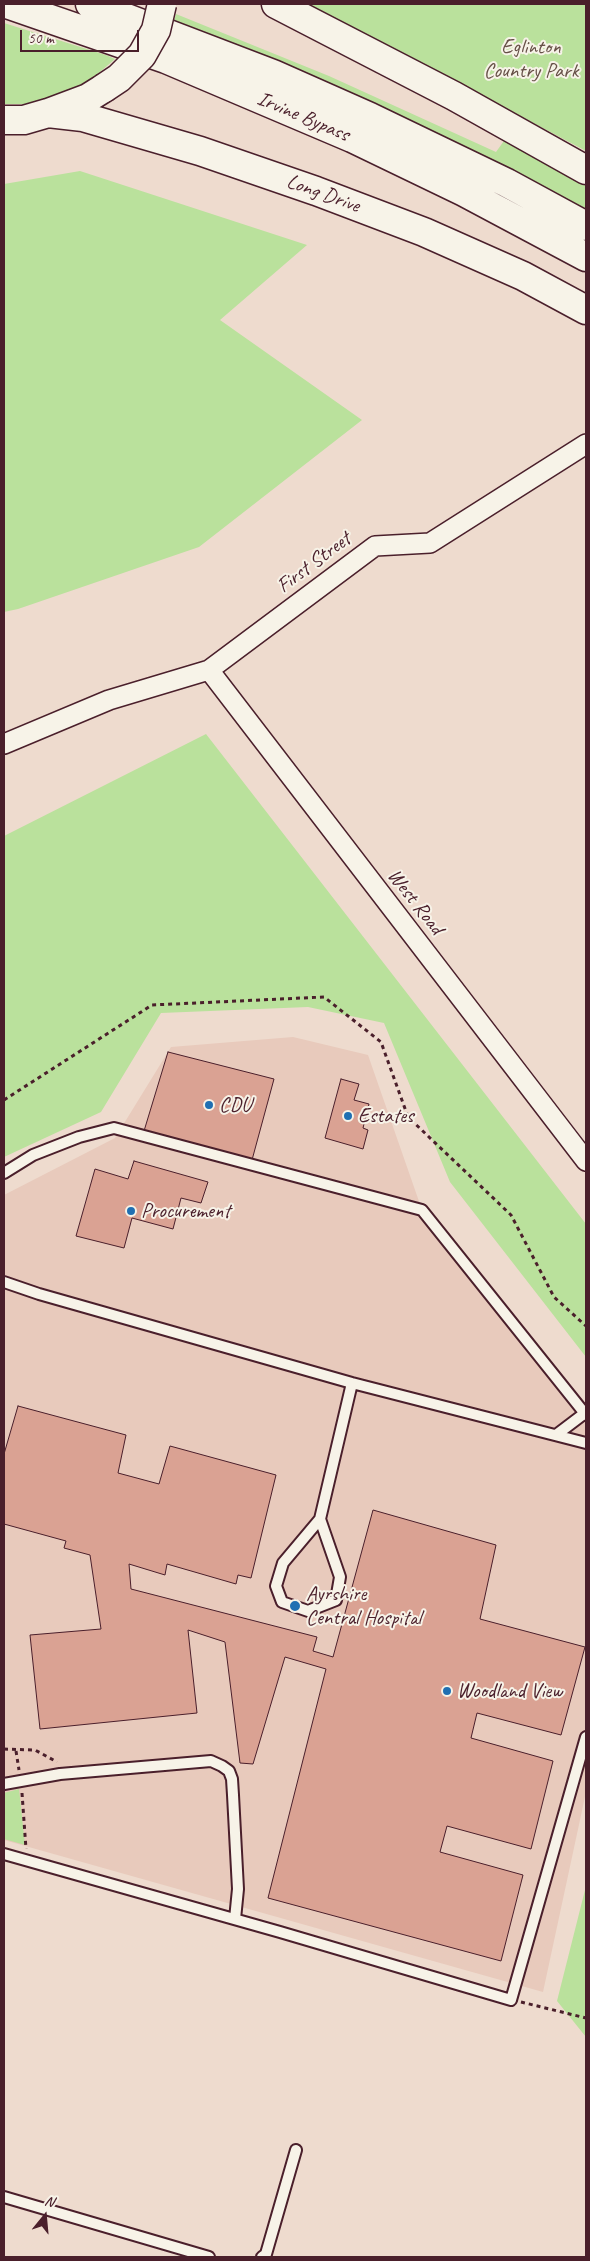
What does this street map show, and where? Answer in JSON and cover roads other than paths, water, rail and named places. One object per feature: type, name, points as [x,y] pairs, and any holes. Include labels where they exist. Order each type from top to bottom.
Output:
[{"type":"main road","name":"Irvine Bypass","points":[[8,4],[166,59],[352,138],[464,192],[586,257]]},
{"type":"main road","name":"Irvine Bypass","points":[[90,4],[264,71],[370,117],[507,183],[586,226]]},
{"type":"main road","points":[[20,120],[88,98],[126,73],[142,55],[156,30],[162,4]]},
{"type":"main road","points":[[276,4],[454,96],[586,170]]},
{"type":"main road","name":"Long Drive","points":[[20,120],[83,117],[155,138],[316,191],[424,232],[523,276],[586,310]]},
{"type":"street","name":"First Street","points":[[209,670],[375,546],[430,543],[586,444]]},
{"type":"street","points":[[4,744],[109,700],[209,670]]},
{"type":"street","name":"West Road","points":[[209,670],[586,1161]]},
{"type":"lane","points":[[4,1173],[33,1155],[79,1137],[114,1128],[422,1210],[586,1414],[556,1435]]},
{"type":"lane","points":[[4,1282],[39,1294],[352,1383],[586,1443]]},
{"type":"lane","points":[[320,1519],[340,1577],[336,1600],[308,1611],[282,1602],[276,1586],[283,1563],[320,1519],[352,1383]]},
{"type":"lane","points":[[4,1854],[235,1919],[510,2000],[586,1737]]},
{"type":"lane","points":[[4,1784],[75,1772],[211,1761],[229,1771],[233,1795],[238,1889],[235,1919]]},
{"type":"lane","points":[[262,2257],[266,2254],[296,2150]]},
{"type":"lane","points":[[4,2197],[209,2257]]},
{"type":"place","name":"CDU","points":[[209,1105]]},
{"type":"place","name":"Estates","points":[[348,1116]]},
{"type":"place","name":"Procurement","points":[[131,1211]]},
{"type":"place","name":"Ayrshire Central Hospital","points":[[295,1606]]},
{"type":"place","name":"Woodland View","points":[[447,1691]]},
{"type":"park label","name":"Eglinton Country Park","points":[[531,59]]}]
